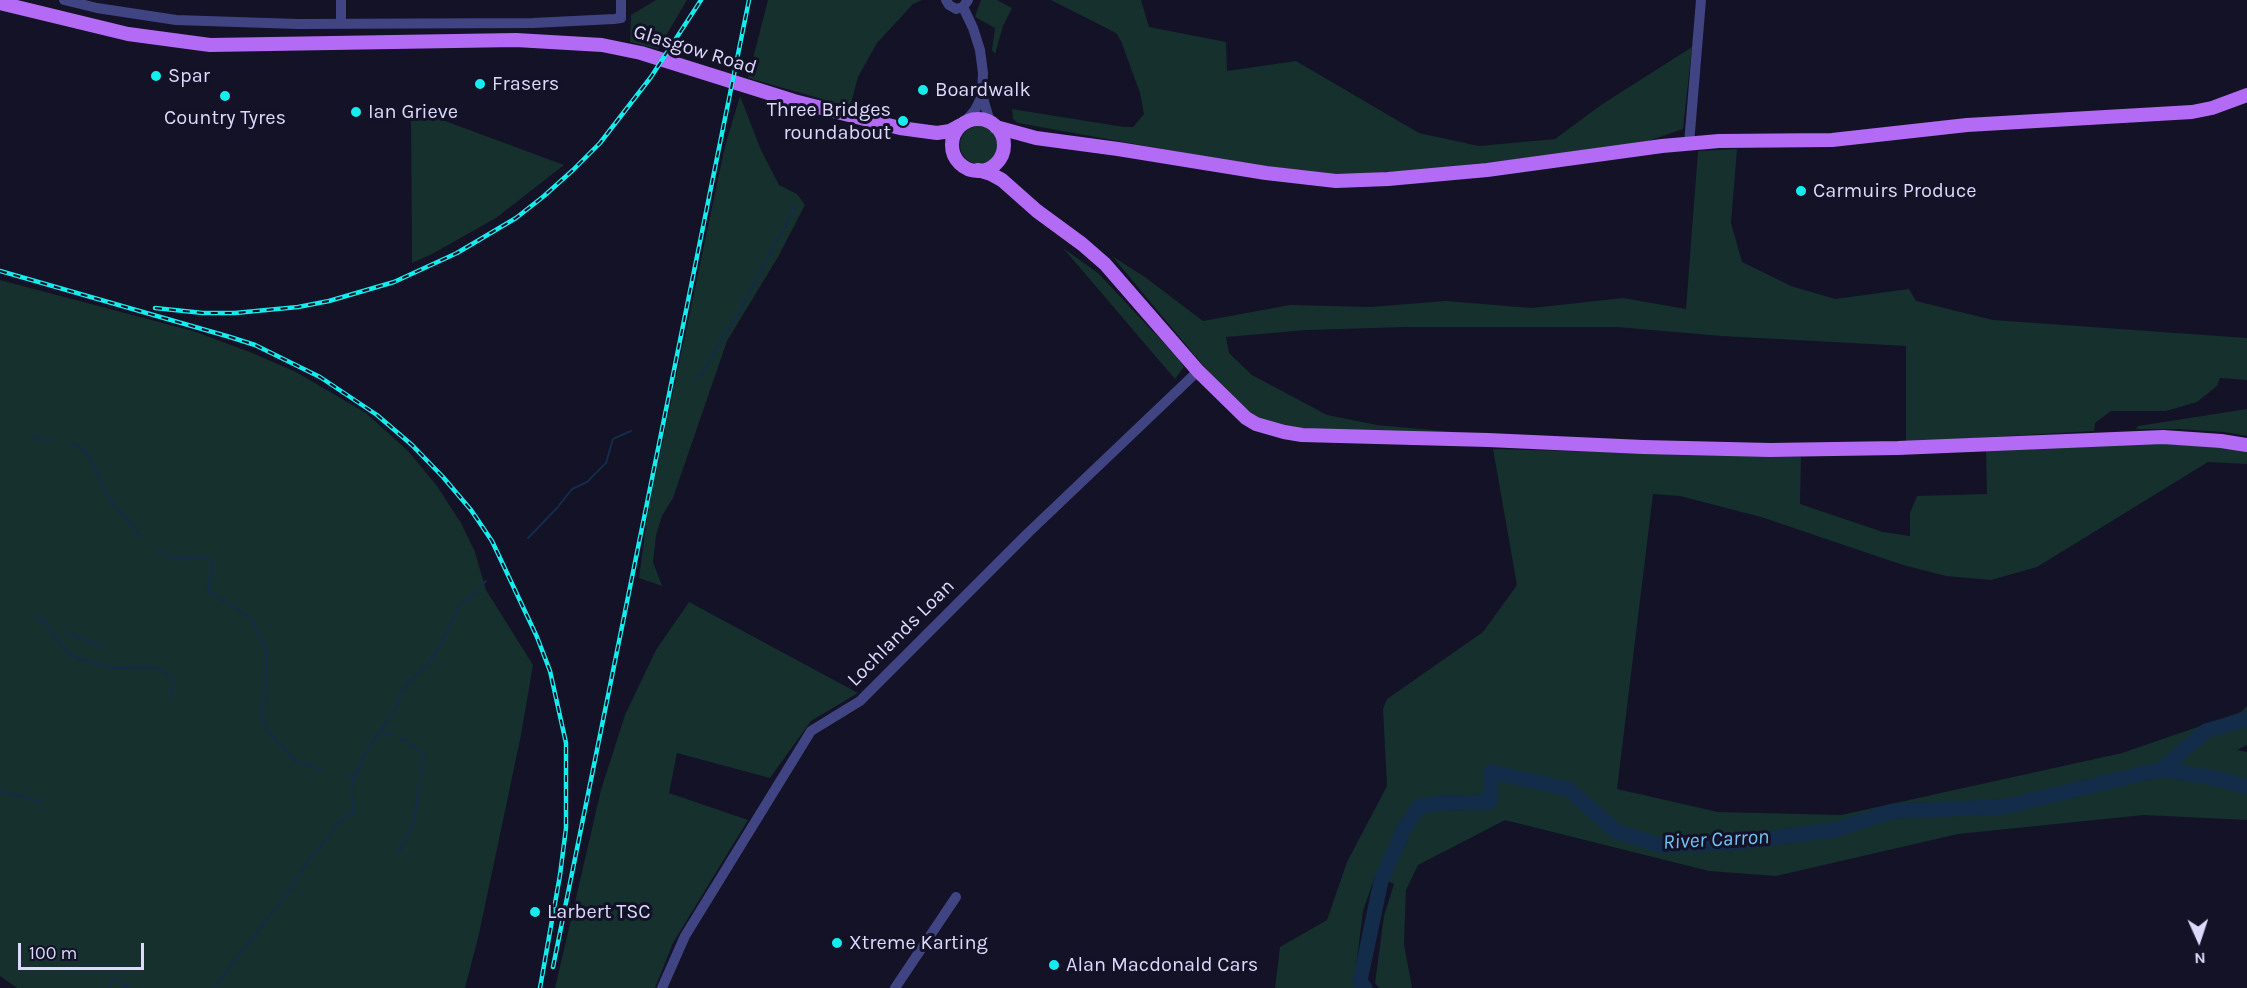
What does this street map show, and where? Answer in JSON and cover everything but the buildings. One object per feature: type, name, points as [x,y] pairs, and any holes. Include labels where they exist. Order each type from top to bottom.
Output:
[{"type":"main road","name":"Glasgow Road","points":[[0,3],[128,34],[210,45],[550,41],[622,48],[795,101],[877,123],[925,132]]},
{"type":"main road","points":[[925,132],[944,133],[977,119],[1046,140],[1266,173],[1336,181],[1388,179],[1486,170],[1689,144],[1765,139],[1832,140],[1967,125],[2192,112],[2247,95]]},
{"type":"main road","points":[[953,151],[954,137],[963,124]]},
{"type":"main road","points":[[993,124],[1003,139],[1002,155],[1007,178],[1019,196]]},
{"type":"main road","points":[[925,132],[941,139],[953,151],[960,163],[997,177],[1082,244],[1105,264],[1198,370],[1246,418],[1269,429],[1302,435],[1770,450],[1888,448],[2163,437],[2247,445]]},
{"type":"main road","points":[[978,170],[993,165],[1002,155],[1026,142],[1046,140]]},
{"type":"street","name":"Glasgow Road","points":[[64,0],[96,8],[176,20],[341,24],[534,23],[621,18],[621,0]]},
{"type":"street","points":[[341,0],[341,24]]},
{"type":"street","points":[[946,0],[952,8],[966,4],[980,50],[983,73],[982,95],[975,110],[963,124]]},
{"type":"street","points":[[1689,144],[1701,0]]},
{"type":"street","points":[[449,41],[450,24]]},
{"type":"street","points":[[982,95],[993,124]]},
{"type":"street","name":"Lochlands Loan","points":[[662,988],[684,936],[811,731],[860,701],[1029,531],[1198,370]]},
{"type":"street","points":[[895,988],[956,897]]},
{"type":"green space","points":[[656,0],[687,0],[658,49],[630,42],[631,15]]},
{"type":"green space","points":[[768,0],[922,0],[913,4],[877,43],[858,77],[850,107],[748,78]]},
{"type":"green space","points":[[981,0],[997,0],[1012,8],[1003,26],[995,54],[992,50],[995,28],[975,17]]},
{"type":"green space","points":[[1051,0],[1141,0],[1149,27],[1226,42],[1227,71],[1296,61],[1419,133],[1479,146],[1555,139],[1601,105],[1692,47],[1683,129],[1645,142],[1510,160],[1418,170],[1328,176],[1290,172],[1018,123],[1013,119],[1012,109],[1124,127],[1133,127],[1144,114],[1140,93],[1116,33]]},
{"type":"green space","points":[[740,96],[761,150],[779,185],[797,194],[805,205],[778,257],[727,341],[673,498],[662,516],[656,535],[653,562],[662,586],[639,578],[648,511],[725,146]]},
{"type":"green space","points":[[437,118],[564,165],[496,218],[412,263],[411,119]]},
{"type":"green space","points":[[979,126],[986,127],[992,132],[997,138],[997,152],[992,158],[986,163],[979,164],[972,163],[966,158],[961,152],[960,145],[961,138],[966,132],[972,127]]},
{"type":"green space","points":[[1737,149],[1731,223],[1742,262],[1791,286],[1835,299],[1909,289],[1916,301],[1993,320],[2247,338],[2247,380],[2220,378],[2217,386],[2197,402],[2166,411],[2111,411],[2095,423],[2094,431],[1906,442],[1906,346],[1722,336],[1616,327],[1407,327],[1307,330],[1226,337],[1229,353],[1252,375],[1327,415],[1377,425],[1464,433],[1300,429],[1278,425],[1257,417],[1239,405],[1221,387],[1112,256],[1145,277],[1203,321],[1290,305],[1371,307],[1445,301],[1532,308],[1623,298],[1686,309],[1698,151]]},
{"type":"green space","points":[[1063,248],[1098,273],[1177,357],[1184,367],[1175,379]]},
{"type":"green space","points":[[0,280],[193,331],[296,372],[366,413],[408,451],[437,486],[461,523],[475,552],[486,590],[533,665],[521,735],[479,934],[465,988],[17,988],[0,976]]},
{"type":"green space","points":[[2247,409],[2247,436],[2177,429],[2136,429],[2138,426]]},
{"type":"green space","points":[[2174,443],[2247,451],[2247,464],[2208,462],[2037,567],[1991,580],[1946,576],[1903,565],[1761,517],[1680,496],[1653,494],[1617,789],[1718,812],[1841,815],[2122,753],[2241,712],[2247,706],[2247,745],[2237,750],[2247,752],[2247,820],[2144,815],[1958,834],[1776,876],[1709,871],[1505,820],[1418,865],[1406,890],[1404,944],[1412,988],[1379,988],[1375,983],[1384,916],[1394,884],[1375,876],[1363,911],[1356,966],[1357,988],[1275,988],[1280,947],[1327,920],[1347,862],[1387,786],[1383,709],[1387,699],[1483,632],[1517,585],[1493,449],[1801,457],[1800,504],[1883,532],[1910,536],[1910,513],[1917,496],[1987,494],[1986,450]]},
{"type":"green space","points":[[689,602],[858,693],[811,721],[770,778],[677,753],[669,793],[748,820],[673,943],[655,988],[555,988],[601,790],[625,715],[656,650]]},
{"type":"waterway","points":[[695,380],[702,373],[740,310],[795,206]]},
{"type":"waterway","points":[[528,538],[572,489],[587,482],[606,463],[613,439],[631,431]]},
{"type":"waterway","points":[[31,435],[36,439],[53,441]]},
{"type":"waterway","points":[[71,443],[79,446],[88,455],[109,498],[141,537]]},
{"type":"waterway","points":[[156,549],[172,558],[203,557],[211,560],[208,591],[250,617],[266,648],[267,681],[261,714],[266,729],[295,761],[321,769]]},
{"type":"waterway","points":[[482,585],[486,581]]},
{"type":"waterway","points":[[213,988],[290,890],[311,856],[331,834],[337,823],[354,812],[351,789],[364,755],[395,710],[401,693],[428,664],[442,642],[460,605],[478,590]]},
{"type":"waterway","points":[[35,617],[46,622],[50,631],[68,653],[79,659],[113,668],[147,667],[162,670],[172,677],[173,686],[170,693],[172,696]]},
{"type":"waterway","points":[[67,633],[105,648]]},
{"type":"waterway","points":[[2162,769],[2206,731],[2247,719]]},
{"type":"waterway","points":[[382,732],[393,735]]},
{"type":"waterway","points":[[401,738],[424,754],[421,778]]},
{"type":"waterway","name":"River Carron","points":[[1365,988],[1360,981],[1381,881],[1404,829],[1420,806],[1490,802],[1491,772],[1568,789],[1616,831],[1662,846],[1733,843],[1834,830],[1893,811],[2003,807],[2162,769],[2219,779],[2247,787]]},
{"type":"waterway","points":[[347,775],[355,777]]},
{"type":"waterway","points":[[397,855],[413,825],[420,785]]},
{"type":"waterway","points":[[0,791],[42,802]]},
{"type":"waterway","points":[[109,988],[114,978],[129,988]]},
{"type":"railway","points":[[155,308],[203,313],[235,313],[298,307],[329,301],[394,282],[457,253],[516,218],[544,196],[600,143],[651,77],[701,0]]},
{"type":"railway","points":[[553,967],[749,0]]},
{"type":"railway","points":[[0,271],[255,345],[320,377],[377,415],[412,445],[471,510],[492,541],[537,637],[550,671],[566,743],[566,828],[540,988]]},
{"type":"place","name":"Spar","points":[[156,76]]},
{"type":"place","name":"Frasers","points":[[480,84]]},
{"type":"place","name":"Boardwalk","points":[[923,90]]},
{"type":"place","name":"Country Tyres","points":[[225,96]]},
{"type":"place","name":"Ian Grieve","points":[[356,112]]},
{"type":"place","name":"Three Bridges roundabout","points":[[903,121]]},
{"type":"place","name":"Carmuirs Produce","points":[[1801,191]]},
{"type":"place","name":"Larbert TSC","points":[[535,912]]},
{"type":"place","name":"Xtreme Karting","points":[[837,943]]},
{"type":"place","name":"Alan Macdonald Cars","points":[[1054,965]]}]
